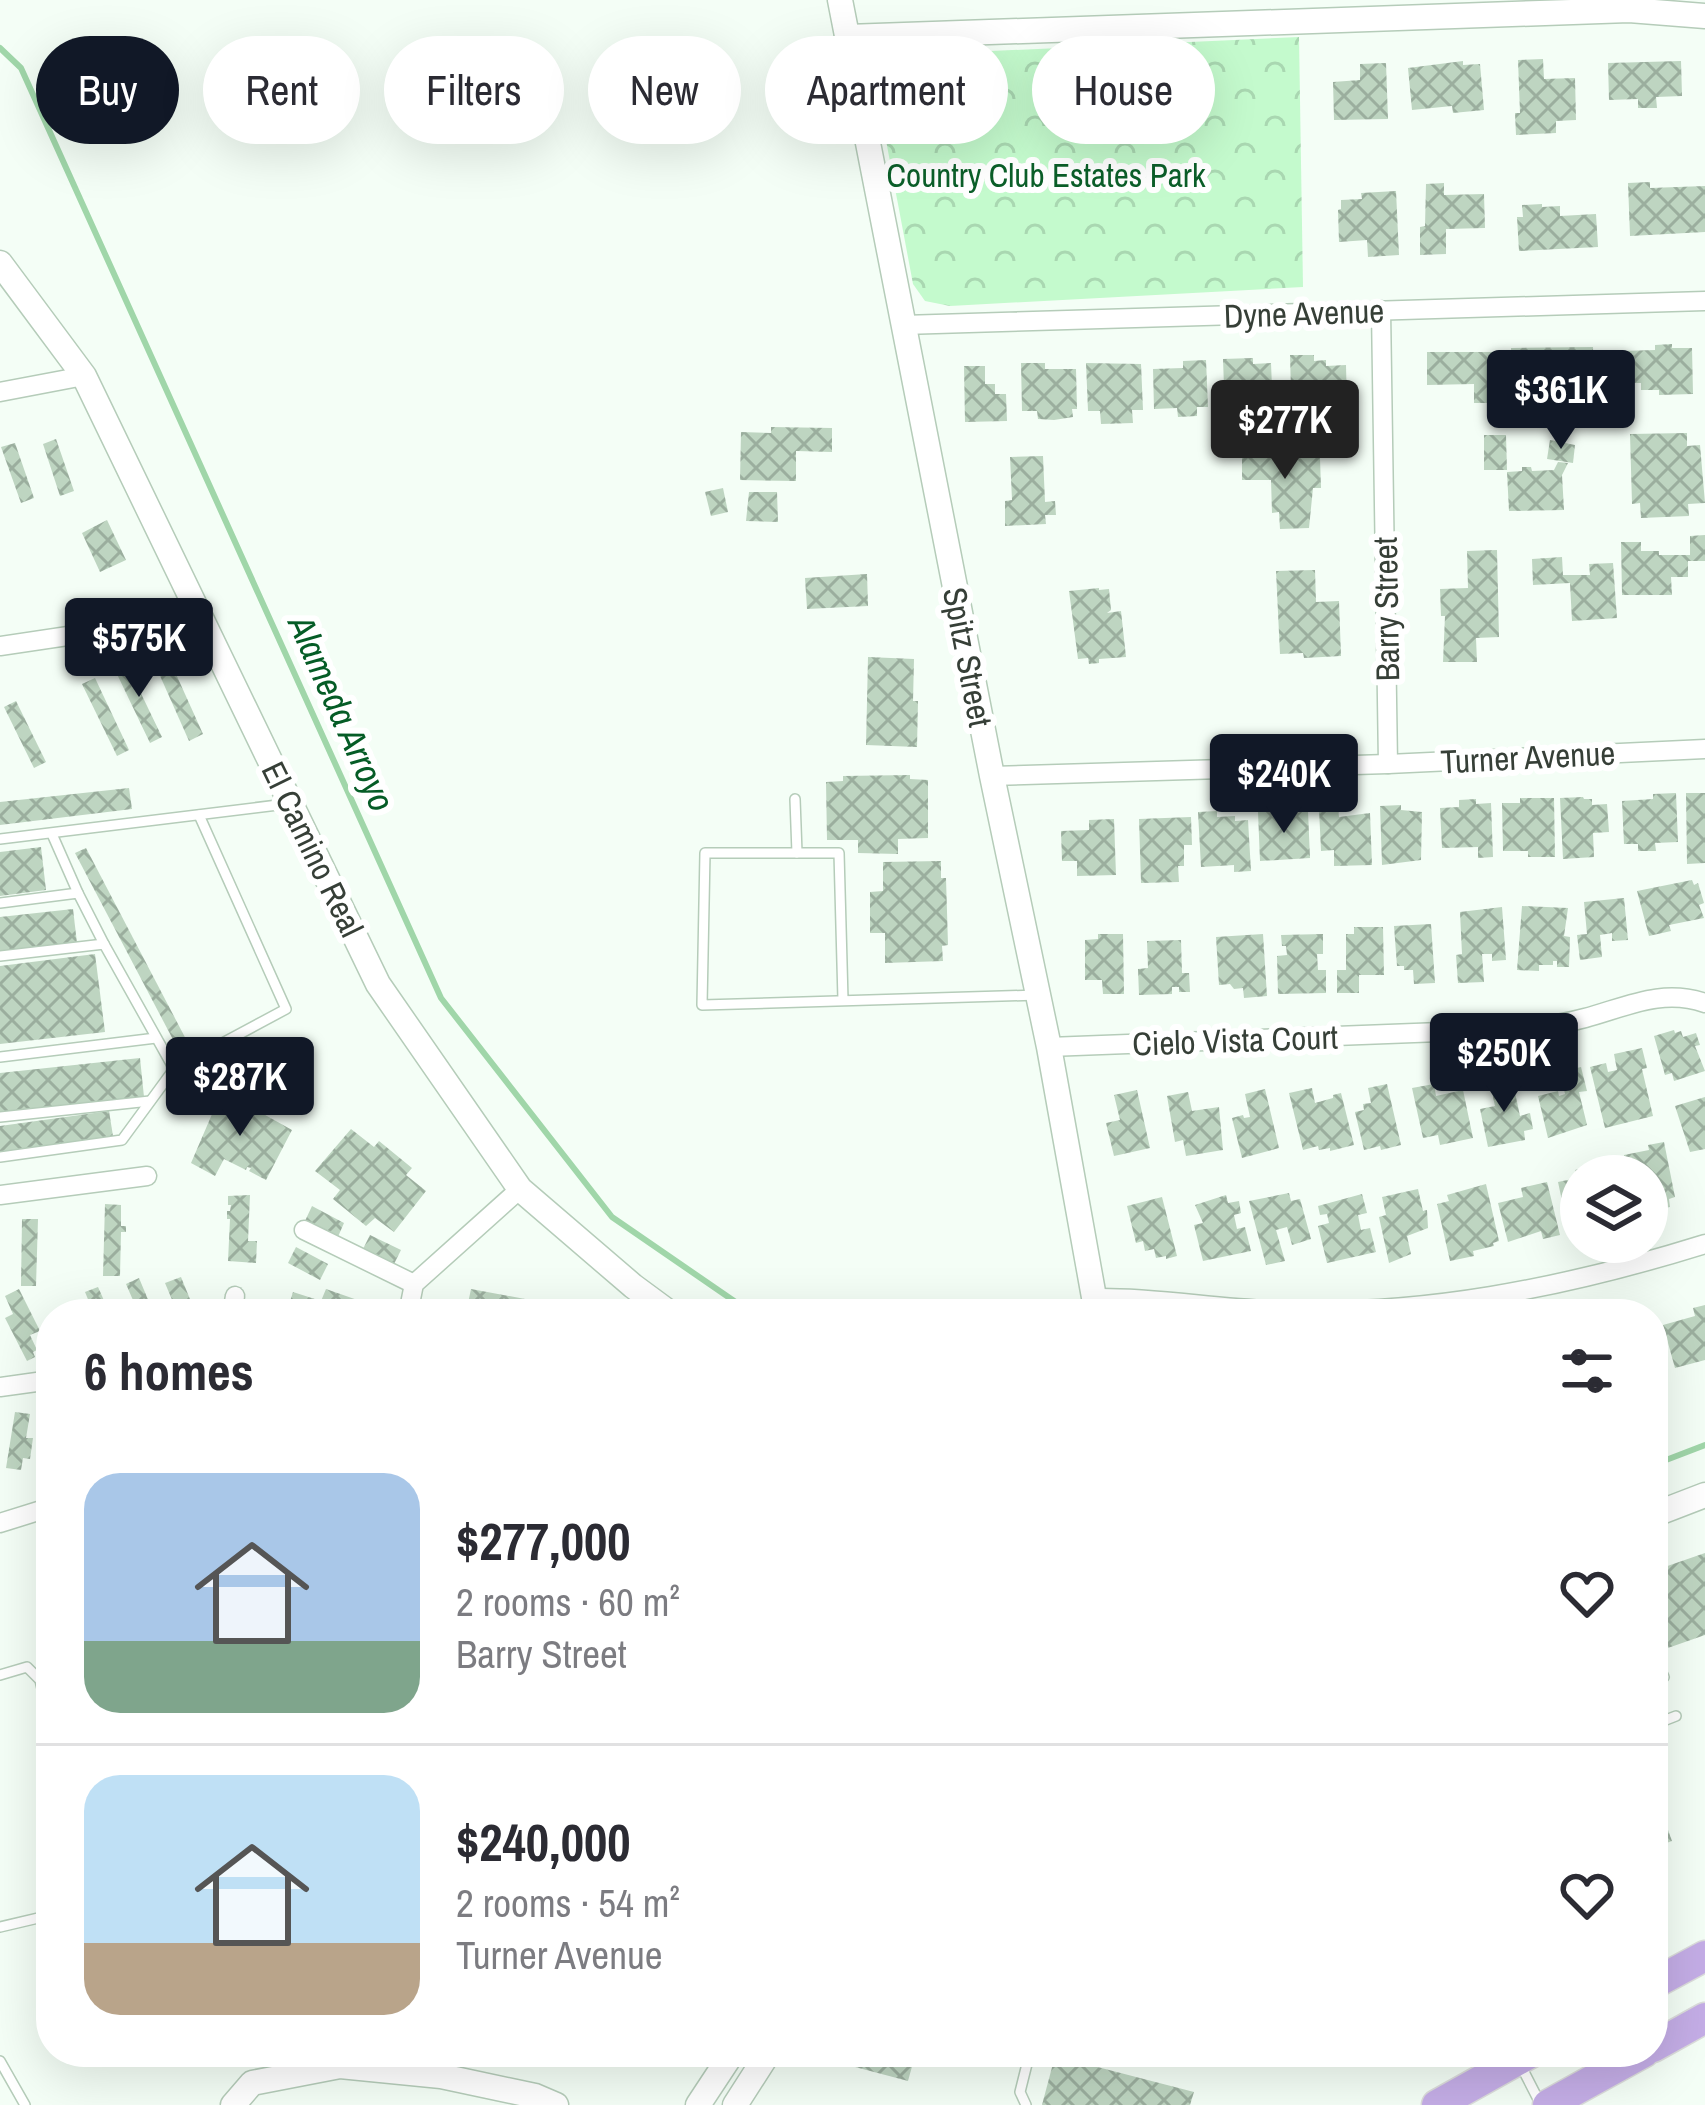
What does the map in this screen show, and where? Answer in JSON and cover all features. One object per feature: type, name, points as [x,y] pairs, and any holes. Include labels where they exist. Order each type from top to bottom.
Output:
[{"type":"main road","points":[[1668,1976],[1705,1955]]},
{"type":"main road","points":[[1668,2039],[1705,2018]]},
{"type":"main road","points":[[1437,2105],[1505,2067]]},
{"type":"main road","points":[[1544,2105],[1616,2067]]},
{"type":"street","name":"Spitz Street","points":[[840,0],[847,36]]},
{"type":"street","points":[[876,36],[1630,10],[1705,16]]},
{"type":"street","name":"Spitz Street","points":[[868,144],[1095,1299]]},
{"type":"street","name":"El Camino Real","points":[[0,262],[84,376],[378,984],[520,1189],[651,1299]]},
{"type":"street","name":"Dyne Avenue","points":[[903,325],[1705,302]]},
{"type":"street","name":"Barry Street","points":[[1381,310],[1388,764]]},
{"type":"street","points":[[0,392],[84,376]]},
{"type":"street","points":[[0,646],[202,616]]},
{"type":"street","name":"Turner Avenue","points":[[992,776],[1705,749]]},
{"type":"street","name":"Cielo Vista Court","points":[[1048,1047],[1519,1029],[1569,1022],[1654,998],[1677,996],[1705,1003]]},
{"type":"street","points":[[0,1195],[147,1176]]},
{"type":"street","points":[[411,1299],[414,1284],[520,1189]]},
{"type":"street","points":[[304,1230],[414,1284]]},
{"type":"street","points":[[1478,1299],[1531,1291],[1705,1244]]},
{"type":"street","points":[[0,1387],[36,1382]]},
{"type":"street","points":[[1668,1510],[1705,1495]]},
{"type":"street","points":[[0,1523],[36,1512]]},
{"type":"street","points":[[233,2105],[252,2083],[335,2067]]},
{"type":"street","points":[[350,2067],[441,2076],[556,2105]]},
{"type":"street","points":[[698,2105],[723,2067]]},
{"type":"street","points":[[735,2105],[759,2067]]},
{"type":"lane","points":[[795,799],[797,853]]},
{"type":"lane","points":[[0,839],[292,804]]},
{"type":"lane","points":[[0,1157],[122,1140],[174,1069],[286,1009],[200,815]]},
{"type":"lane","points":[[52,834],[104,944],[174,1069]]},
{"type":"lane","points":[[843,1000],[839,853],[705,853],[702,1005],[1038,994]]},
{"type":"lane","points":[[0,903],[78,893]]},
{"type":"lane","points":[[0,956],[104,944]]},
{"type":"lane","points":[[0,1058],[156,1038]]},
{"type":"lane","points":[[0,1117],[150,1101]]},
{"type":"lane","points":[[0,1675],[27,1667],[36,1676]]},
{"type":"lane","points":[[1668,1719],[1676,1716]]},
{"type":"lane","points":[[0,1927],[36,1919]]},
{"type":"lane","points":[[0,2061],[25,2105]]},
{"type":"lane","points":[[1026,2105],[1021,2092],[1027,2067]]},
{"type":"lane","points":[[1529,2067],[1544,2105]]},
{"type":"green space","name":"Country Club Estates Park","points":[[1299,37],[1303,287],[950,306],[925,301],[913,284],[887,144],[1008,144],[1008,50],[1032,49],[1032,144],[1215,144],[1215,41]]},
{"type":"building","points":[[1543,59],[1544,79],[1575,78],[1576,120],[1556,121],[1556,133],[1516,135],[1518,60]]},
{"type":"building","points":[[1463,61],[1463,65],[1480,64],[1484,110],[1453,113],[1452,106],[1412,110],[1408,68]]},
{"type":"building","points":[[1681,61],[1682,96],[1656,97],[1657,108],[1638,108],[1638,99],[1609,100],[1608,63]]},
{"type":"building","points":[[1386,63],[1388,119],[1334,120],[1333,82],[1360,80],[1360,64]]},
{"type":"building","points":[[1650,182],[1650,188],[1705,186],[1705,232],[1630,236],[1628,183]]},
{"type":"building","points":[[1444,183],[1444,195],[1484,194],[1485,228],[1446,229],[1446,254],[1420,255],[1426,184]]},
{"type":"building","points":[[1396,191],[1399,255],[1368,257],[1367,240],[1339,242],[1341,200],[1362,199],[1361,193]]},
{"type":"building","points":[[1522,205],[1560,206],[1560,216],[1596,214],[1598,247],[1519,251],[1517,217],[1523,217]]},
{"type":"building","points":[[1672,344],[1672,348],[1692,348],[1693,394],[1659,395],[1659,390],[1641,390],[1641,383],[1620,383],[1620,351],[1655,350],[1655,345]]},
{"type":"building","points":[[1593,347],[1594,381],[1572,381],[1572,392],[1554,393],[1554,386],[1512,383],[1511,348]]},
{"type":"building","points":[[1427,352],[1499,352],[1500,403],[1474,403],[1474,384],[1427,385]]},
{"type":"building","points":[[1290,355],[1314,355],[1314,361],[1326,360],[1326,366],[1346,365],[1347,406],[1322,407],[1323,425],[1292,426]]},
{"type":"building","points":[[1253,358],[1253,364],[1271,363],[1273,412],[1225,414],[1223,359]]},
{"type":"building","points":[[1206,360],[1208,407],[1197,407],[1197,416],[1178,417],[1177,408],[1154,409],[1153,369],[1183,368],[1183,361]]},
{"type":"building","points":[[1021,363],[1076,369],[1073,417],[1038,419],[1037,411],[1022,411]]},
{"type":"building","points":[[1086,363],[1141,364],[1143,410],[1132,410],[1133,423],[1101,424],[1100,411],[1088,411]]},
{"type":"building","points":[[964,366],[985,366],[985,384],[995,384],[995,394],[1006,394],[1007,421],[965,422]]},
{"type":"building","points":[[771,427],[832,428],[832,452],[796,451],[796,481],[740,480],[741,432],[771,433]]},
{"type":"building","points":[[1687,433],[1687,446],[1700,445],[1705,503],[1688,504],[1689,516],[1641,518],[1640,503],[1632,504],[1630,434]]},
{"type":"building","points":[[1484,435],[1506,435],[1507,470],[1484,470]]},
{"type":"building","points":[[56,439],[74,491],[60,496],[43,444]]},
{"type":"building","points":[[1550,440],[1575,445],[1573,463],[1547,459]]},
{"type":"building","points":[[15,443],[34,498],[21,503],[1,447]]},
{"type":"building","points":[[1288,447],[1288,458],[1320,458],[1321,488],[1313,488],[1309,528],[1280,529],[1279,512],[1272,513],[1271,480],[1242,480],[1242,448]]},
{"type":"building","points":[[1043,456],[1045,502],[1055,501],[1056,515],[1045,515],[1046,524],[1005,526],[1005,501],[1012,500],[1010,457]]},
{"type":"building","points":[[1558,462],[1568,463],[1562,475],[1564,510],[1509,511],[1507,472],[1522,471],[1522,467],[1554,470]]},
{"type":"building","points":[[723,488],[728,512],[711,516],[705,492]]},
{"type":"building","points":[[749,492],[777,492],[778,522],[746,521]]},
{"type":"building","points":[[107,520],[126,560],[100,572],[82,533]]},
{"type":"building","points":[[1705,535],[1705,561],[1688,561],[1688,577],[1671,577],[1672,595],[1622,595],[1621,542],[1641,542],[1641,551],[1659,551],[1659,555],[1690,555],[1690,536]]},
{"type":"building","points":[[1497,550],[1499,637],[1476,638],[1477,662],[1443,662],[1445,616],[1441,616],[1440,589],[1468,588],[1467,551]]},
{"type":"building","points":[[1562,557],[1563,575],[1590,575],[1589,564],[1613,563],[1617,618],[1572,621],[1570,583],[1533,585],[1532,559]]},
{"type":"building","points":[[1315,570],[1316,602],[1339,601],[1341,656],[1280,654],[1276,571]]},
{"type":"building","points":[[867,574],[868,606],[807,609],[805,578]]},
{"type":"building","points":[[1109,589],[1111,610],[1107,613],[1121,611],[1126,657],[1089,664],[1088,658],[1078,659],[1069,591]]},
{"type":"building","points":[[868,657],[914,659],[917,747],[866,745]]},
{"type":"building","points":[[140,662],[145,673],[134,679],[162,737],[150,743],[116,672]]},
{"type":"building","points":[[171,663],[203,734],[189,741],[157,669]]},
{"type":"building","points":[[95,678],[129,750],[117,756],[82,684]]},
{"type":"building","points":[[16,701],[46,762],[34,768],[4,707]]},
{"type":"building","points":[[910,775],[910,779],[928,780],[928,838],[898,839],[898,854],[858,853],[858,840],[827,840],[826,782],[843,781],[843,776]]},
{"type":"building","points":[[129,788],[132,809],[0,825],[0,802]]},
{"type":"building","points":[[1676,793],[1678,842],[1655,843],[1656,851],[1638,851],[1638,844],[1624,844],[1622,801]]},
{"type":"building","points":[[1686,793],[1705,793],[1705,863],[1687,864]]},
{"type":"building","points":[[1520,798],[1554,798],[1555,857],[1503,851],[1502,803],[1520,803]]},
{"type":"building","points":[[1560,798],[1592,799],[1592,805],[1607,804],[1609,832],[1593,833],[1594,857],[1563,859]]},
{"type":"building","points":[[1476,799],[1476,804],[1491,803],[1493,857],[1478,858],[1478,847],[1442,848],[1440,808],[1459,807],[1459,800]]},
{"type":"building","points":[[1401,805],[1401,810],[1422,812],[1421,860],[1382,865],[1380,806]]},
{"type":"building","points":[[1338,808],[1339,817],[1370,813],[1372,865],[1334,866],[1334,850],[1321,851],[1319,809]]},
{"type":"building","points":[[1217,811],[1217,817],[1248,820],[1251,871],[1234,872],[1234,865],[1201,867],[1198,812]]},
{"type":"building","points":[[1278,811],[1278,815],[1308,811],[1310,858],[1260,861],[1258,812]]},
{"type":"building","points":[[1191,817],[1192,845],[1184,845],[1179,882],[1141,883],[1139,819]]},
{"type":"building","points":[[1114,819],[1116,875],[1077,876],[1077,861],[1062,861],[1061,831],[1089,830],[1089,820]]},
{"type":"building","points":[[41,847],[46,890],[0,896],[0,852]]},
{"type":"building","points":[[86,848],[189,1045],[179,1051],[75,853]]},
{"type":"building","points":[[941,861],[948,945],[942,946],[943,961],[885,963],[885,933],[870,933],[870,892],[883,891],[883,862]]},
{"type":"building","points":[[1692,880],[1698,883],[1704,918],[1669,925],[1671,931],[1649,936],[1637,891]]},
{"type":"building","points":[[1624,898],[1628,940],[1612,941],[1612,933],[1600,935],[1602,957],[1580,960],[1577,935],[1587,934],[1584,902]]},
{"type":"building","points":[[1522,906],[1568,908],[1564,936],[1570,937],[1569,967],[1557,967],[1553,961],[1553,965],[1539,965],[1539,971],[1517,970]]},
{"type":"building","points":[[1502,907],[1506,960],[1492,961],[1492,954],[1482,954],[1484,982],[1458,983],[1460,912]]},
{"type":"building","points":[[73,909],[77,943],[0,952],[0,917]]},
{"type":"building","points":[[1431,924],[1435,983],[1414,984],[1413,970],[1397,966],[1394,926]]},
{"type":"building","points":[[1354,927],[1383,927],[1384,975],[1359,975],[1359,993],[1337,993],[1337,970],[1346,970],[1346,934],[1354,934]]},
{"type":"building","points":[[1098,934],[1123,934],[1124,994],[1103,994],[1102,980],[1085,980],[1085,940],[1098,939]]},
{"type":"building","points":[[1263,934],[1267,996],[1244,998],[1243,988],[1219,985],[1216,937]]},
{"type":"building","points":[[1323,934],[1323,954],[1317,954],[1318,970],[1326,970],[1326,993],[1278,994],[1277,956],[1287,955],[1281,935]]},
{"type":"building","points":[[1181,940],[1182,973],[1189,973],[1190,992],[1172,987],[1172,994],[1139,995],[1138,969],[1148,968],[1147,941]]},
{"type":"building","points":[[95,954],[105,1032],[0,1044],[0,966]]},
{"type":"building","points":[[1674,1030],[1683,1037],[1696,1033],[1700,1045],[1695,1046],[1705,1071],[1674,1081],[1672,1073],[1665,1075],[1654,1036]]},
{"type":"building","points":[[1642,1048],[1653,1116],[1605,1128],[1590,1067],[1606,1063],[1608,1072],[1617,1070],[1614,1054]]},
{"type":"building","points":[[140,1058],[144,1097],[0,1112],[0,1073]]},
{"type":"building","points":[[1581,1067],[1587,1091],[1579,1092],[1587,1125],[1548,1138],[1538,1096],[1565,1094],[1560,1072]]},
{"type":"building","points":[[1511,1074],[1520,1116],[1530,1113],[1533,1129],[1524,1131],[1525,1140],[1488,1147],[1480,1109],[1495,1106],[1489,1079]]},
{"type":"building","points":[[1387,1084],[1401,1145],[1364,1150],[1355,1112],[1371,1103],[1368,1088]]},
{"type":"building","points":[[1434,1084],[1436,1096],[1463,1090],[1473,1138],[1440,1145],[1438,1135],[1423,1138],[1412,1088]]},
{"type":"building","points":[[1312,1088],[1315,1103],[1341,1093],[1354,1145],[1330,1151],[1318,1146],[1303,1150],[1289,1093]]},
{"type":"building","points":[[1265,1089],[1279,1148],[1242,1158],[1232,1118],[1250,1117],[1245,1094]]},
{"type":"building","points":[[1137,1090],[1150,1148],[1114,1156],[1106,1123],[1120,1120],[1114,1095]]},
{"type":"building","points":[[222,1091],[292,1130],[266,1180],[251,1168],[224,1159],[215,1176],[191,1163]]},
{"type":"building","points":[[1188,1092],[1192,1111],[1219,1107],[1223,1150],[1186,1156],[1183,1140],[1175,1142],[1167,1096]]},
{"type":"building","points":[[1705,1097],[1705,1149],[1690,1152],[1675,1106]]},
{"type":"building","points":[[109,1111],[113,1136],[0,1152],[0,1126]]},
{"type":"building","points":[[351,1129],[374,1147],[379,1141],[412,1168],[406,1175],[426,1191],[394,1232],[375,1218],[366,1226],[333,1199],[340,1190],[315,1171]]},
{"type":"building","points":[[1664,1142],[1667,1155],[1624,1155],[1649,1150],[1648,1145]]},
{"type":"building","points":[[1668,1162],[1675,1197],[1669,1199],[1668,1207]]},
{"type":"building","points":[[1547,1182],[1560,1235],[1543,1239],[1541,1231],[1508,1242],[1498,1203],[1523,1197],[1521,1188]]},
{"type":"building","points":[[1486,1184],[1499,1241],[1473,1251],[1474,1256],[1450,1261],[1437,1204],[1449,1201],[1447,1195]]},
{"type":"building","points":[[1418,1189],[1428,1228],[1407,1236],[1411,1254],[1389,1263],[1379,1217],[1386,1215],[1382,1197]]},
{"type":"building","points":[[1289,1193],[1291,1201],[1300,1199],[1311,1239],[1292,1245],[1287,1227],[1276,1230],[1285,1261],[1266,1265],[1249,1201]]},
{"type":"building","points":[[1362,1194],[1367,1213],[1358,1215],[1361,1230],[1370,1228],[1376,1252],[1327,1263],[1318,1226],[1329,1223],[1318,1206]]},
{"type":"building","points":[[250,1195],[248,1241],[257,1241],[256,1263],[228,1261],[228,1196]]},
{"type":"building","points":[[1226,1195],[1228,1203],[1239,1201],[1241,1213],[1234,1215],[1237,1229],[1245,1227],[1251,1251],[1203,1261],[1194,1225],[1203,1223],[1195,1205]]},
{"type":"building","points":[[1162,1197],[1177,1256],[1166,1259],[1156,1258],[1154,1249],[1145,1251],[1143,1241],[1136,1243],[1127,1206]]},
{"type":"building","points":[[105,1204],[121,1205],[121,1226],[126,1226],[126,1232],[121,1232],[120,1276],[103,1276]]},
{"type":"building","points":[[312,1206],[344,1223],[337,1239],[305,1221]]},
{"type":"building","points":[[22,1219],[38,1219],[36,1286],[21,1286]]},
{"type":"building","points":[[370,1235],[401,1250],[393,1266],[362,1251]]},
{"type":"building","points":[[296,1247],[328,1264],[320,1280],[288,1263]]},
{"type":"building","points":[[181,1277],[190,1299],[172,1299],[165,1283]]},
{"type":"building","points":[[139,1278],[148,1299],[132,1299],[126,1284]]},
{"type":"building","points":[[98,1287],[103,1299],[88,1299],[85,1292]]},
{"type":"building","points":[[19,1289],[36,1323],[36,1333],[30,1335],[35,1357],[27,1361],[5,1318],[13,1314],[5,1296]]},
{"type":"building","points":[[326,1289],[355,1299],[322,1299]]},
{"type":"building","points":[[471,1289],[525,1299],[469,1299]]},
{"type":"building","points":[[1705,1305],[1705,1360],[1675,1368],[1668,1324],[1695,1316],[1693,1308]]},
{"type":"building","points":[[15,1412],[30,1414],[26,1438],[33,1438],[30,1459],[23,1458],[21,1470],[6,1468]]},
{"type":"building","points":[[1705,1553],[1705,1635],[1668,1648],[1668,1566]]},
{"type":"building","points":[[855,2067],[912,2067],[908,2081]]},
{"type":"building","points":[[1052,2067],[1097,2067],[1194,2092],[1190,2105],[1042,2105]]},
{"type":"waterway","name":"Alameda Arroyo","points":[[0,48],[21,68],[441,998],[612,1217],[731,1299]]},
{"type":"waterway","name":"Alameda Arroyo","points":[[1668,1459],[1705,1445]]}]
